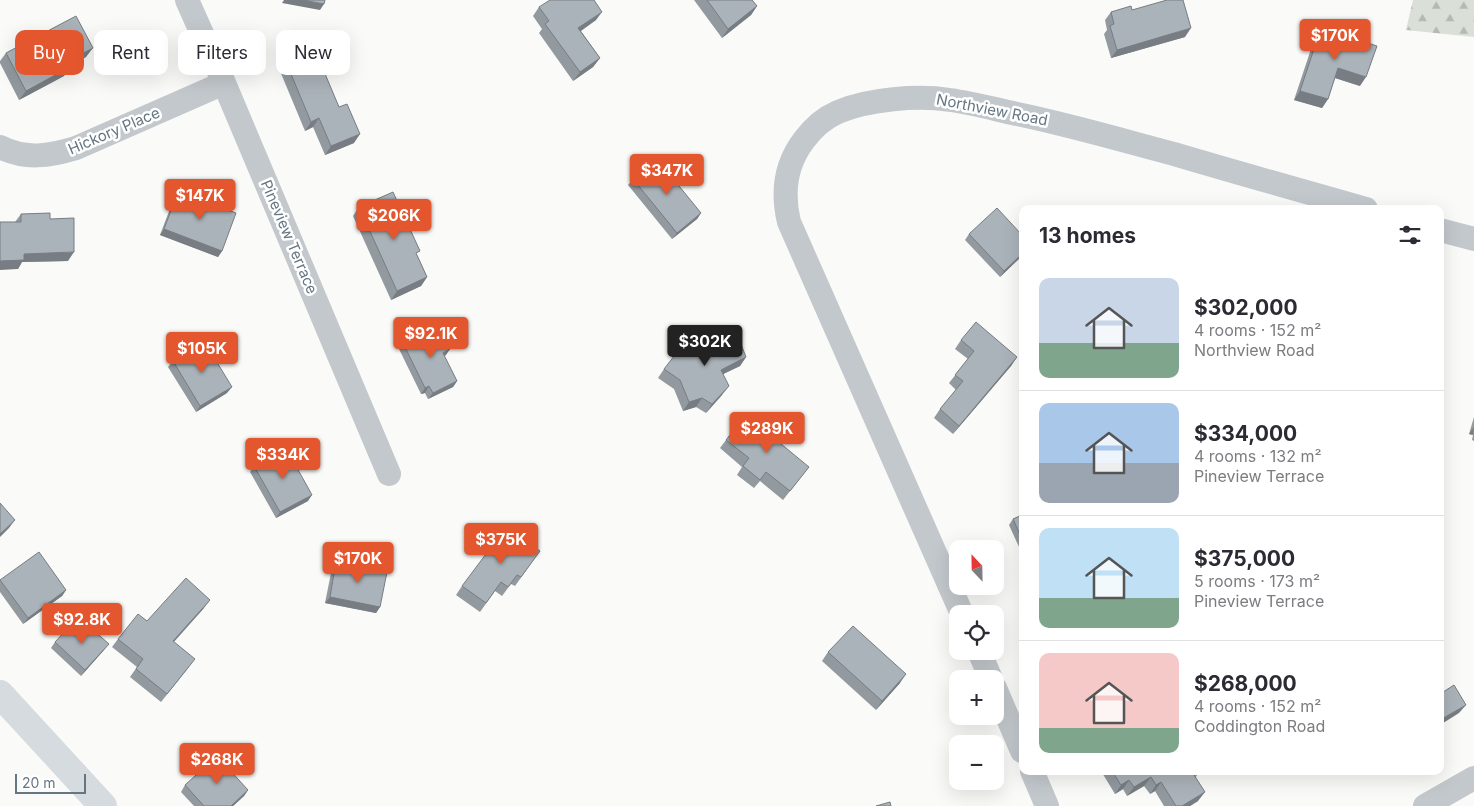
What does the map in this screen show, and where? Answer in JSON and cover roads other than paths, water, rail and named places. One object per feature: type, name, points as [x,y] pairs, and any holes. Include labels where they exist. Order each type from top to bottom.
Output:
[{"type":"street","name":"Pineview Terrace","points":[[187,0],[389,474]]},
{"type":"street","name":"Hickory Place","points":[[0,147],[20,154],[39,156],[58,154],[76,148],[224,83]]},
{"type":"street","name":"Northview Road","points":[[958,605],[789,222],[785,204],[785,185],[789,166],[797,149],[808,134],[822,121],[839,111],[875,102],[900,99],[949,100],[1072,126],[1352,205]]},
{"type":"street","points":[[1444,231],[1474,239]]},
{"type":"street","points":[[0,694],[103,806]]},
{"type":"street","points":[[1004,709],[1019,744]]},
{"type":"street","points":[[1034,775],[1047,806]]},
{"type":"street","points":[[1425,806],[1474,778]]}]
